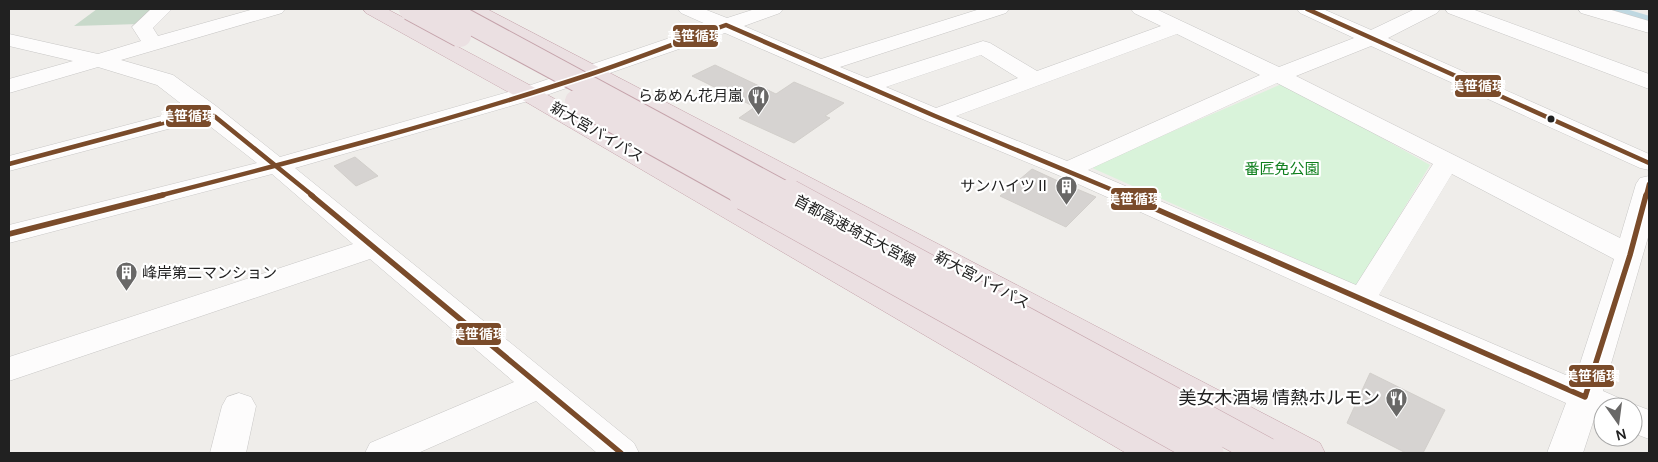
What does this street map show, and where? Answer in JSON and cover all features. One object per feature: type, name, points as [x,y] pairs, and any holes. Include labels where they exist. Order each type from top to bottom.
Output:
[{"type":"highway","name":"新大宮バイパス","points":[[373,9],[529,94],[1156,453]]},
{"type":"highway","name":"首都高速埼玉大宮線","points":[[445,9],[1266,453]]},
{"type":"highway","name":"新大宮バイパス","points":[[473,9],[1307,453]]},
{"type":"highway","name":"首都高速埼玉大宮線","points":[[412,10],[1208,453]]},
{"type":"street","points":[[153,44],[142,27],[162,9]]},
{"type":"street","points":[[9,86],[275,9]]},
{"type":"street","points":[[688,9],[935,116],[1067,170],[1593,401]]},
{"type":"street","points":[[9,234],[277,166],[529,94],[592,74],[773,9]]},
{"type":"street","points":[[821,66],[999,9]]},
{"type":"street","points":[[1141,9],[1278,75],[1630,255]]},
{"type":"street","points":[[1307,9],[1649,163]]},
{"type":"street","points":[[1067,170],[1278,75],[1372,38],[1430,9]]},
{"type":"street","points":[[1455,9],[1649,82]]},
{"type":"street","points":[[1588,9],[1649,26]]},
{"type":"street","points":[[935,116],[1177,27]]},
{"type":"street","points":[[9,40],[98,60],[165,80],[208,111],[375,246],[621,453]]},
{"type":"street","points":[[866,86],[984,47],[1035,79]]},
{"type":"street","points":[[9,164],[208,111]]},
{"type":"street","points":[[1362,300],[1447,161]]},
{"type":"street","points":[[1597,397],[1630,255],[1649,184]]},
{"type":"street","points":[[9,369],[375,246]]},
{"type":"street","points":[[383,453],[540,385]]},
{"type":"street","points":[[228,453],[239,406]]},
{"type":"street","points":[[1565,453],[1593,407]]},
{"type":"green space","points":[[97,9],[156,9],[139,24],[74,26]]},
{"type":"green space","name":"番匠免公園","points":[[1284,83],[1430,165],[1357,286],[1090,167]]},
{"type":"building","points":[[715,65],[776,94],[794,82],[844,103],[825,116],[830,118],[794,143],[739,118],[755,107],[692,76]]},
{"type":"building","points":[[355,157],[378,176],[356,186],[334,166]]},
{"type":"building","points":[[1032,169],[1096,197],[1066,227],[1000,196]]},
{"type":"building","name":"美女木酒場 情熱ホルモン","points":[[1370,373],[1445,410],[1423,453],[1406,453],[1347,423]]},
{"type":"waterway","points":[[1615,9],[1649,19]]},
{"type":"transit line","name":"美笹循環","points":[[1307,9],[1649,163]]},
{"type":"transit line","name":"美笹循環","points":[[9,234],[277,166],[508,100],[592,74],[726,25],[935,116],[1067,170],[1585,397],[1630,255],[1649,184]]},
{"type":"transit line","name":"美笹循環","points":[[9,164],[208,111],[375,247],[621,453]]},
{"type":"place","name":"らあめん花月嵐","points":[[759,115]]},
{"type":"place","name":"サンハイツⅡ","points":[[1066,205]]},
{"type":"place","name":"峰岸第二マンション","points":[[126,292]]},
{"type":"place","name":"美女木酒場 情熱ホルモン","points":[[1396,417]]}]
